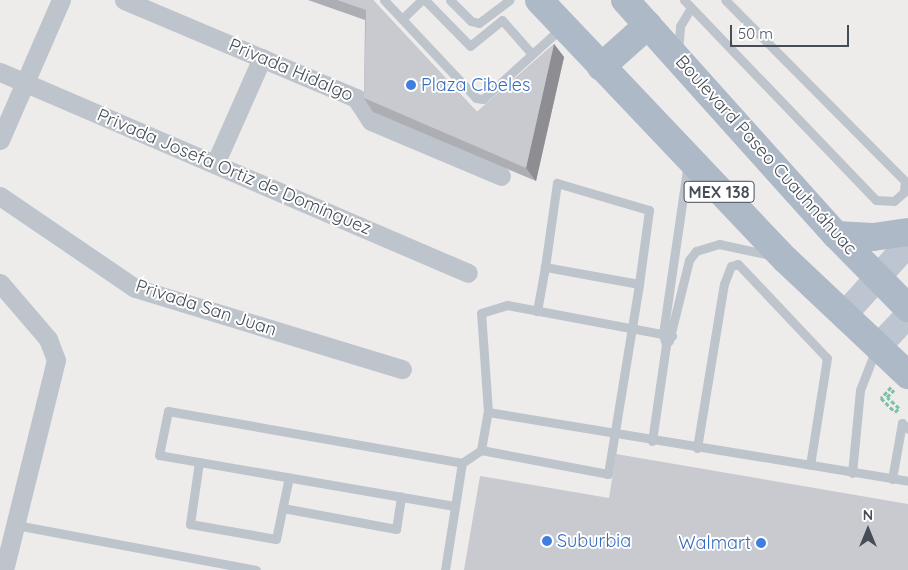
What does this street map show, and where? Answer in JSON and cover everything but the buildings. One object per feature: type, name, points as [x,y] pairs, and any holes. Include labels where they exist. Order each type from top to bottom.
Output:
[{"type":"main road","name":"MEX 138","points":[[539,0],[689,161],[786,260],[908,375]]},
{"type":"main road","name":"Boulevard Paseo Cuauhnáhuac","points":[[637,10],[836,235],[908,308]]},
{"type":"main road","points":[[601,67],[637,10]]},
{"type":"main road","points":[[836,235],[873,237],[908,232]]},
{"type":"street","points":[[0,140],[61,0]]},
{"type":"street","name":"Privada Hidalgo","points":[[124,0],[359,99],[368,119],[373,122],[501,176]]},
{"type":"street","points":[[215,164],[262,58]]},
{"type":"street","name":"Privada Josefa Ortiz de Domínguez","points":[[0,72],[468,273]]},
{"type":"street","name":"Privada San Juan","points":[[0,196],[136,288],[402,370]]},
{"type":"street","points":[[844,315],[908,244]]},
{"type":"street","points":[[0,283],[48,339],[56,360],[4,570]]},
{"type":"street","points":[[878,347],[908,315]]},
{"type":"lane","points":[[384,0],[476,98],[483,99],[563,26]]},
{"type":"lane","points":[[402,19],[423,0],[470,46],[502,20],[532,54]]},
{"type":"lane","points":[[450,0],[471,21],[479,23],[509,0]]},
{"type":"lane","points":[[684,0],[876,200],[894,202],[904,192],[905,180],[775,54],[725,0]]},
{"type":"lane","points":[[678,56],[680,26],[692,8]]},
{"type":"lane","points":[[668,335],[689,161]]},
{"type":"lane","points":[[454,506],[159,454],[168,411],[462,463],[482,450],[608,474],[649,210],[557,183],[537,311]]},
{"type":"lane","points":[[652,441],[668,335],[685,273],[696,252],[719,244],[786,260]]},
{"type":"lane","points":[[697,448],[724,284],[731,266],[738,264],[827,358],[810,464]]},
{"type":"lane","points":[[545,267],[639,284]]},
{"type":"lane","points":[[482,450],[488,412],[481,314],[507,305],[668,335]]},
{"type":"lane","points":[[852,473],[860,390],[878,347]]},
{"type":"lane","points":[[488,412],[614,435],[810,464],[852,473],[908,481]]},
{"type":"lane","points":[[892,479],[902,423],[908,429]]},
{"type":"lane","points":[[200,462],[190,524],[276,539],[289,477]]},
{"type":"lane","points":[[446,570],[454,506],[462,463]]},
{"type":"lane","points":[[283,508],[396,529],[401,496]]},
{"type":"lane","points":[[16,526],[256,570]]},
{"type":"path","points":[[881,398],[895,412],[899,408],[887,397]]},
{"type":"place","name":"Plaza Cibeles","points":[[411,85]]},
{"type":"place","name":"Suburbia","points":[[547,541]]},
{"type":"place","name":"Walmart","points":[[761,543]]}]
